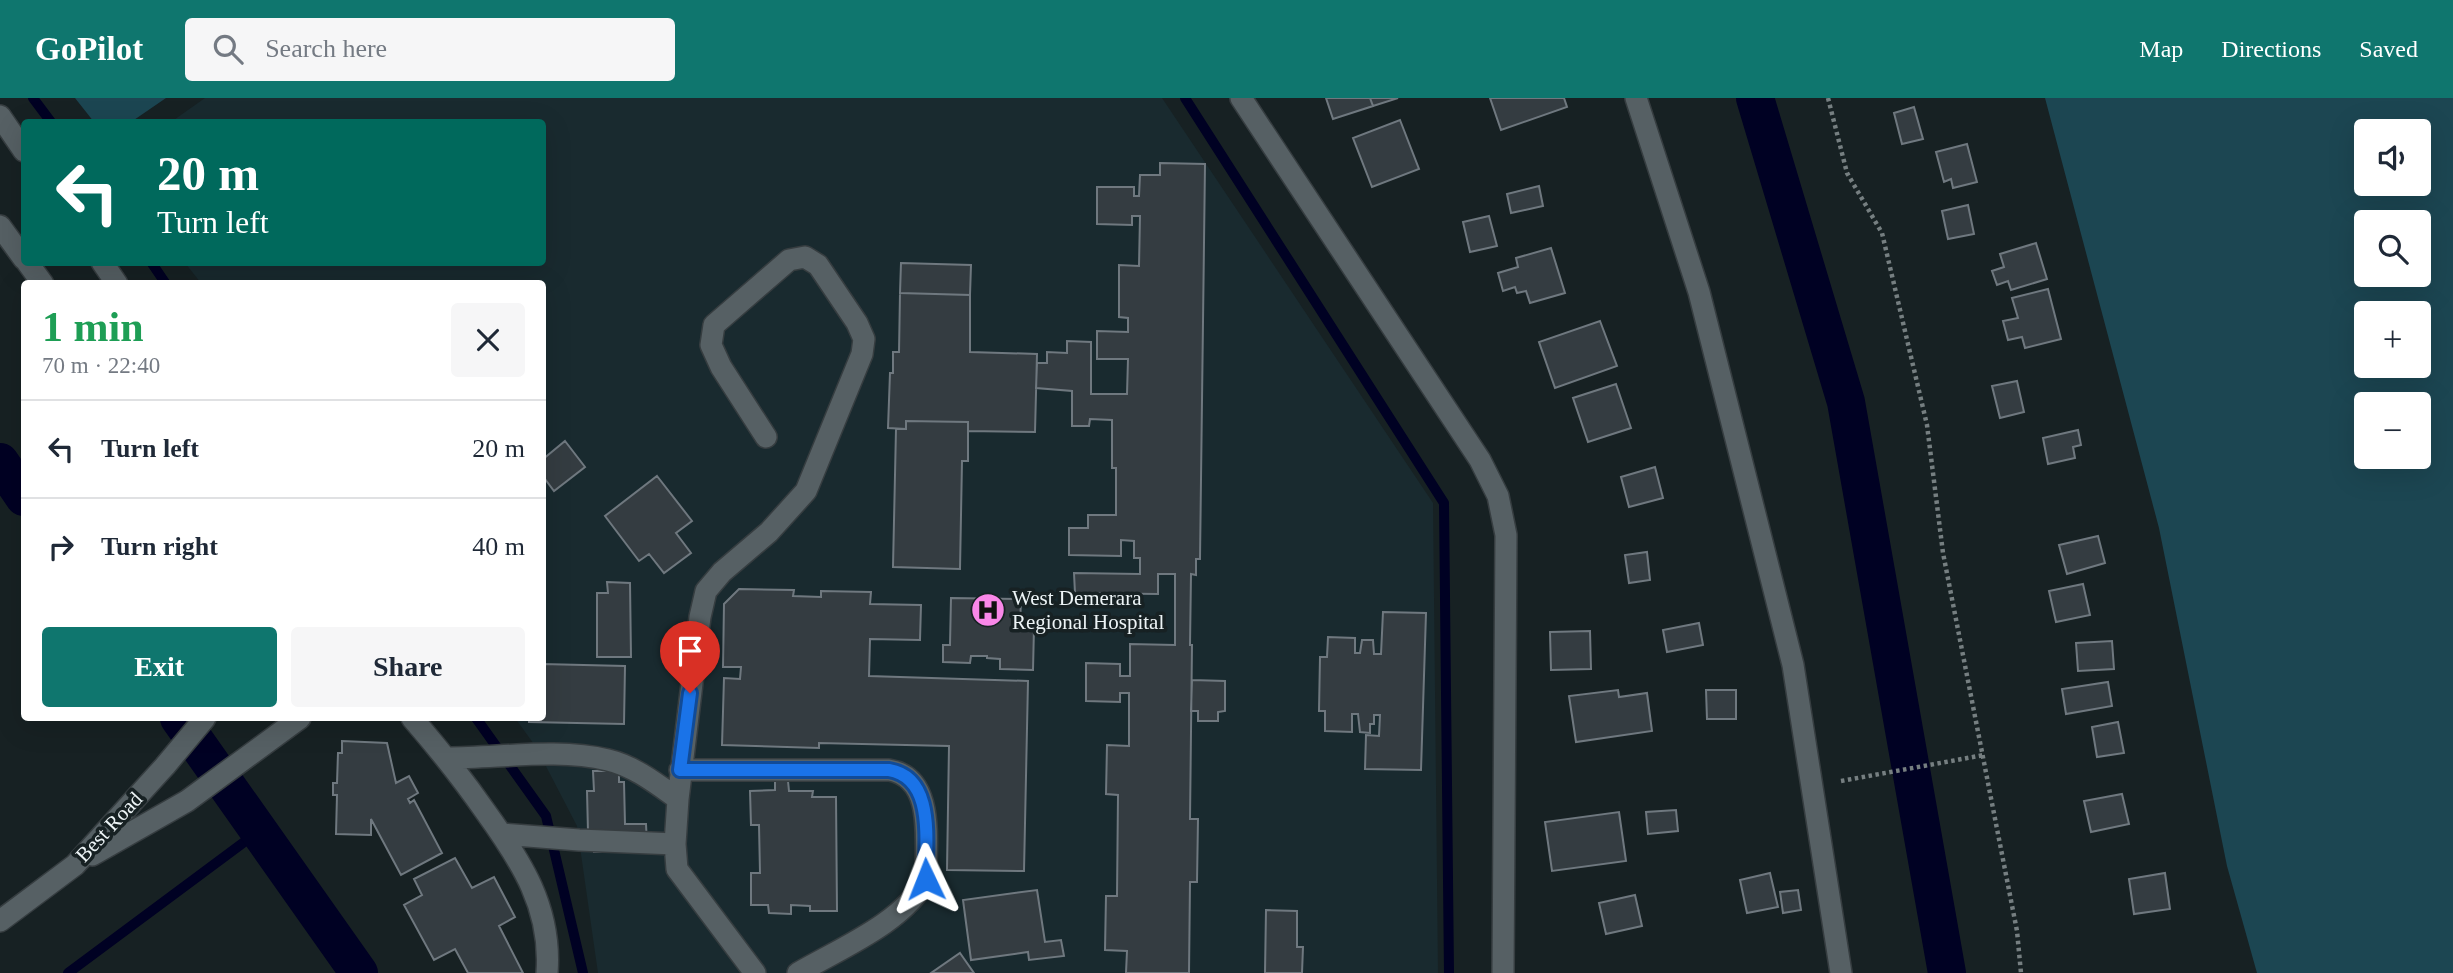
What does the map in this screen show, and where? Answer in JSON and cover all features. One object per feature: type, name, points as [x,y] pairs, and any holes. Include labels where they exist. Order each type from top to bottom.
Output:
[{"type":"street","points":[[1241,98],[1480,460],[1498,496],[1506,535],[1503,973]]},
{"type":"street","points":[[1636,98],[1699,292],[1793,665],[1841,973]]},
{"type":"street","points":[[0,116],[21,147]]},
{"type":"street","points":[[0,226],[21,254]]},
{"type":"street","points":[[755,973],[677,869],[675,844],[680,770],[700,617],[706,591],[722,572],[769,531],[806,491],[862,354],[864,340],[857,323],[818,265],[805,257],[789,260],[714,325],[711,345],[721,367],[766,436]]},
{"type":"street","name":"Best Road","points":[[0,921],[75,865],[202,721]]},
{"type":"street","points":[[75,865],[187,802],[296,721]]},
{"type":"street","points":[[415,721],[447,758],[502,834],[531,882],[544,918],[547,973]]},
{"type":"street","points":[[447,758],[558,755],[609,760],[639,772],[678,799]]},
{"type":"street","points":[[680,770],[889,770],[901,772],[912,780],[919,790],[923,802],[926,879],[921,889],[898,915],[798,973]]},
{"type":"street","points":[[502,834],[579,841],[675,844]]},
{"type":"path","points":[[1828,98],[1847,173],[1882,233],[1927,425],[1943,553],[2017,931],[2021,973]]},
{"type":"path","points":[[1864,777],[1984,755]]},
{"type":"shaded area","points":[[75,98],[166,98],[135,119],[92,119]]},
{"type":"shaded area","name":"West Demerara Regional Hospital","points":[[205,98],[1162,98],[1433,503],[1438,973],[598,973],[577,826],[536,747],[517,721],[546,721],[546,280],[199,280],[187,266],[546,266],[546,119],[175,119]]},
{"type":"shaded area","points":[[2045,98],[2453,98],[2453,973],[2257,973],[2227,866],[2159,528]]},
{"type":"building","points":[[1326,98],[1370,98],[1373,106],[1333,119]]},
{"type":"building","points":[[1370,98],[1398,98],[1373,106]]},
{"type":"building","points":[[1490,98],[1564,98],[1567,107],[1501,130]]},
{"type":"building","points":[[1914,107],[1923,139],[1902,144],[1894,113]]},
{"type":"building","points":[[1400,120],[1419,169],[1372,187],[1353,138]]},
{"type":"building","points":[[1967,144],[1977,182],[1953,188],[1951,179],[1944,182],[1936,152]]},
{"type":"building","points":[[1160,163],[1205,164],[1200,559],[1196,559],[1196,575],[1191,574],[1190,645],[1190,819],[1198,819],[1197,882],[1190,882],[1189,973],[1126,973],[1127,951],[1105,950],[1106,896],[1117,896],[1118,795],[1106,794],[1107,745],[1129,746],[1129,693],[1120,693],[1120,702],[1086,701],[1086,663],[1120,664],[1120,676],[1130,676],[1130,644],[1175,645],[1175,574],[1158,574],[1158,594],[1075,593],[1074,573],[1140,574],[1140,558],[1134,558],[1134,541],[1121,540],[1121,556],[1069,555],[1069,528],[1088,528],[1088,515],[1116,515],[1112,420],[1090,419],[1089,426],[1072,426],[1072,391],[1036,388],[1037,363],[1047,363],[1047,352],[1067,353],[1067,341],[1091,342],[1091,394],[1127,394],[1128,359],[1097,359],[1097,331],[1128,332],[1128,318],[1119,317],[1119,265],[1139,266],[1140,216],[1132,216],[1132,225],[1097,224],[1097,187],[1134,187],[1134,196],[1139,196],[1140,175],[1160,175]]},
{"type":"building","points":[[1539,186],[1543,206],[1511,213],[1507,194]]},
{"type":"building","points":[[1968,205],[1974,234],[1948,239],[1942,211]]},
{"type":"building","points":[[1489,216],[1497,246],[1470,252],[1463,222]]},
{"type":"building","points":[[2036,243],[2047,279],[2011,290],[2008,281],[1997,285],[1992,271],[2004,267],[2000,254]]},
{"type":"building","points":[[1551,248],[1565,293],[1530,303],[1526,291],[1517,293],[1515,287],[1503,291],[1498,273],[1518,267],[1516,258]]},
{"type":"building","points":[[901,263],[971,265],[970,295],[900,293]]},
{"type":"building","points":[[2048,289],[2061,339],[2025,348],[2022,337],[2008,340],[2003,321],[2018,318],[2012,298]]},
{"type":"building","points":[[900,293],[970,295],[970,352],[1037,354],[1035,432],[968,431],[968,422],[906,421],[906,429],[888,428],[893,352],[899,352]]},
{"type":"building","points":[[1600,321],[1617,366],[1555,388],[1539,342]]},
{"type":"building","points":[[2017,381],[2024,412],[2000,418],[1992,386]]},
{"type":"building","points":[[1616,384],[1631,428],[1588,442],[1573,398]]},
{"type":"building","points":[[906,421],[968,422],[968,461],[962,461],[960,569],[893,567],[896,429],[906,429]]},
{"type":"building","points":[[2078,430],[2081,445],[2073,447],[2075,458],[2048,464],[2043,438]]},
{"type":"building","points":[[565,441],[585,467],[554,491],[546,480],[546,457]]},
{"type":"building","points":[[1655,467],[1663,498],[1629,507],[1621,477]]},
{"type":"building","points":[[657,476],[692,521],[676,533],[691,553],[664,573],[649,554],[639,561],[605,516]]},
{"type":"building","points":[[2098,536],[2105,563],[2067,574],[2059,545]]},
{"type":"building","points":[[1647,552],[1650,580],[1629,583],[1625,555]]},
{"type":"building","points":[[607,582],[630,583],[631,657],[597,657],[597,593],[608,593]]},
{"type":"building","points":[[2083,584],[2090,615],[2056,622],[2049,591]]},
{"type":"building","points":[[739,589],[794,590],[793,596],[821,597],[821,591],[871,592],[870,604],[921,605],[920,640],[870,639],[869,676],[1028,681],[1024,871],[947,870],[949,746],[819,743],[819,748],[722,745],[724,678],[740,679],[741,667],[723,667],[724,604]]},
{"type":"building","points":[[951,598],[1021,599],[1020,626],[1034,627],[1033,670],[1000,669],[1000,659],[987,656],[971,656],[970,663],[943,662],[943,645],[950,645]]},
{"type":"building","points":[[1383,612],[1426,613],[1421,770],[1365,769],[1366,735],[1379,736],[1380,715],[1374,715],[1370,733],[1360,732],[1358,714],[1352,714],[1352,732],[1325,731],[1325,711],[1319,711],[1320,657],[1327,657],[1328,637],[1355,638],[1355,653],[1360,653],[1362,640],[1373,640],[1374,654],[1381,654]]},
{"type":"building","points":[[1699,623],[1703,645],[1667,652],[1663,630]]},
{"type":"building","points":[[1590,631],[1591,669],[1551,670],[1550,632]]},
{"type":"building","points":[[2112,641],[2114,669],[2078,671],[2076,643]]},
{"type":"building","points":[[546,664],[625,666],[624,724],[529,722],[546,721]]},
{"type":"building","points":[[1192,680],[1225,681],[1225,711],[1218,712],[1218,721],[1198,721],[1198,711],[1191,711]]},
{"type":"building","points":[[2108,682],[2112,706],[2066,714],[2062,689]]},
{"type":"building","points":[[1618,690],[1619,697],[1647,693],[1652,731],[1576,742],[1569,696]]},
{"type":"building","points":[[1706,690],[1736,690],[1736,719],[1707,719]]},
{"type":"building","points":[[2118,722],[2124,753],[2097,757],[2092,727]]},
{"type":"building","points":[[342,741],[387,743],[396,783],[409,776],[418,793],[408,799],[410,803],[414,800],[442,853],[401,875],[371,819],[371,835],[336,834],[337,795],[333,795],[333,783],[337,783],[338,753],[342,753]]},
{"type":"building","points":[[593,771],[619,771],[619,782],[624,782],[625,824],[646,824],[647,845],[625,852],[594,852],[594,833],[588,832],[587,791],[594,791]]},
{"type":"building","points":[[775,781],[788,781],[789,791],[813,791],[812,797],[836,797],[837,911],[810,911],[810,906],[791,905],[791,914],[769,913],[768,905],[751,905],[751,873],[760,873],[759,825],[751,825],[750,791],[775,790]]},
{"type":"building","points":[[2122,794],[2129,824],[2091,832],[2084,801]]},
{"type":"building","points":[[1676,810],[1678,831],[1648,834],[1646,812]]},
{"type":"building","points":[[1619,812],[1626,861],[1552,871],[1545,822]]},
{"type":"building","points":[[455,858],[472,888],[494,877],[515,917],[499,926],[523,973],[468,973],[455,949],[434,960],[404,905],[422,895],[414,879]]},
{"type":"building","points":[[1770,873],[1778,907],[1747,913],[1740,880]]},
{"type":"building","points":[[2165,873],[2170,909],[2134,914],[2129,879]]},
{"type":"building","points":[[1037,890],[1045,942],[1061,940],[1064,956],[1029,960],[1028,952],[971,960],[963,900]]},
{"type":"building","points":[[1798,890],[1801,910],[1783,913],[1780,892]]},
{"type":"building","points":[[1635,895],[1642,926],[1606,934],[1599,903]]},
{"type":"building","points":[[1266,910],[1297,911],[1297,947],[1303,947],[1302,973],[1265,973]]},
{"type":"building","points":[[960,953],[974,973],[931,973]]},
{"type":"waterway","points":[[33,98],[49,119]]},
{"type":"waterway","points":[[1185,98],[1444,503],[1449,973]]},
{"type":"waterway","points":[[1755,98],[1846,402],[1947,973]]},
{"type":"waterway","points":[[154,266],[163,280]]},
{"type":"waterway","points":[[0,462],[21,493]]},
{"type":"waterway","points":[[181,721],[359,973]]},
{"type":"waterway","points":[[478,721],[546,816],[583,973]]},
{"type":"waterway","points":[[68,973],[259,831]]},
{"type":"place","name":"West Demerara Regional Hospital","points":[[988,610]]},
{"type":"route","points":[[690,693],[680,770],[889,770],[901,772],[912,780],[923,802],[926,879]]}]
